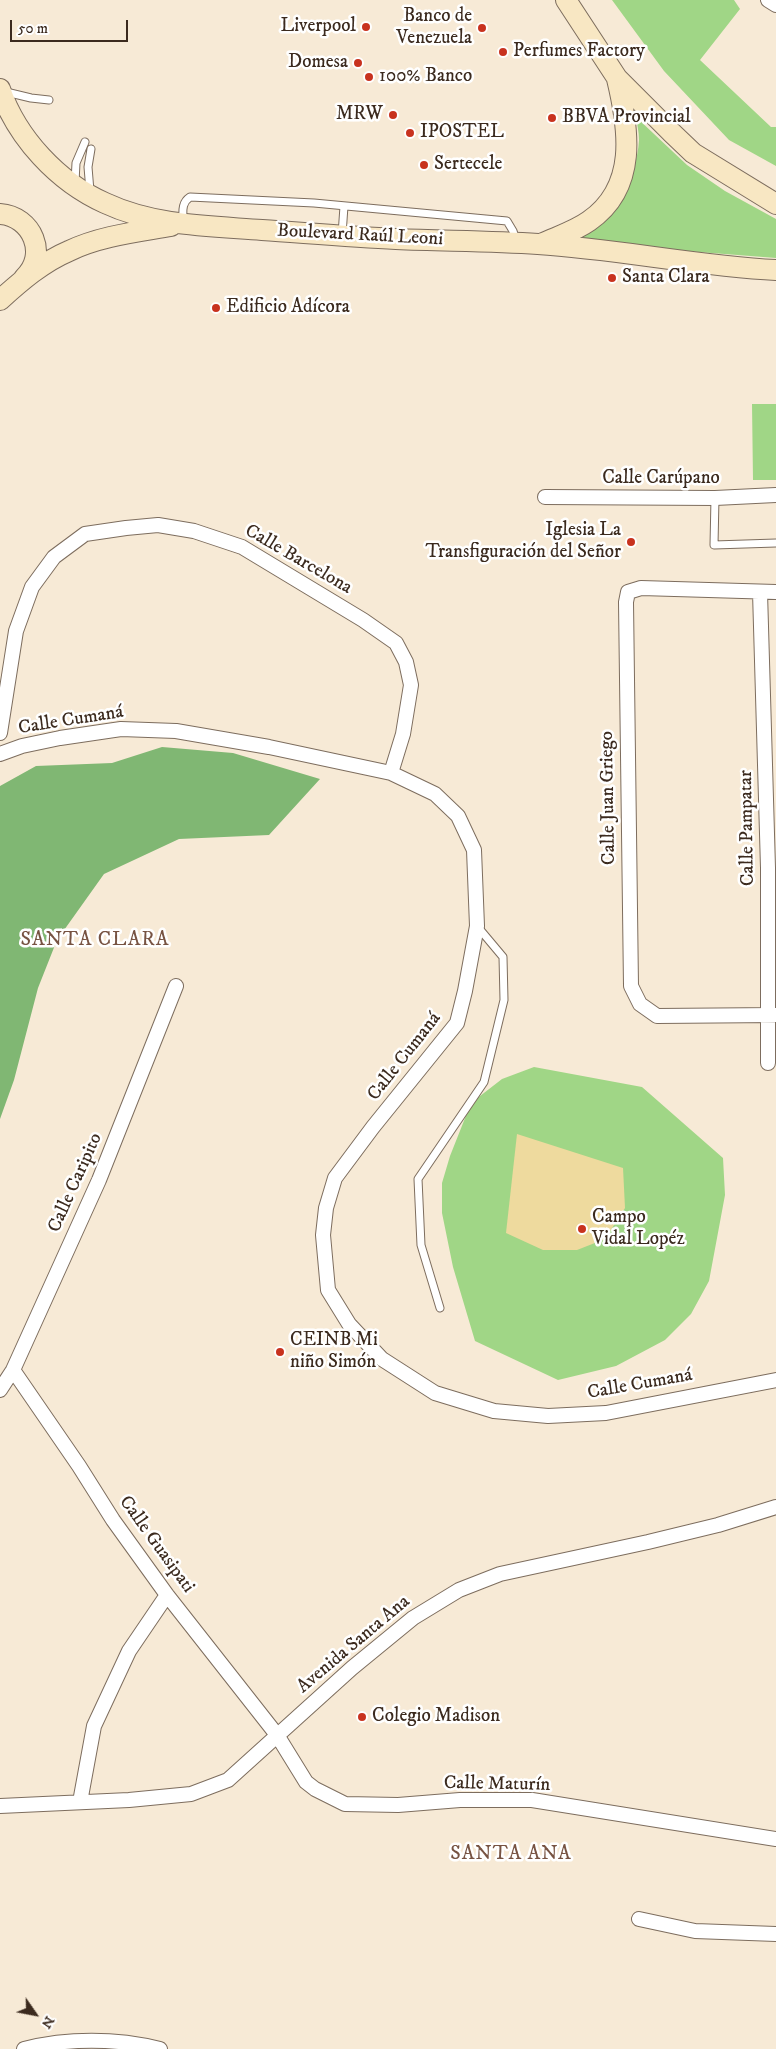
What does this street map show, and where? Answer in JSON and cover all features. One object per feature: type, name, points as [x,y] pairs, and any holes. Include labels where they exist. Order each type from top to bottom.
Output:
[{"type":"main road","points":[[566,0],[617,78],[693,153],[776,204]]},
{"type":"main road","points":[[539,244],[568,233],[589,221],[605,207],[617,186],[626,165],[627,144],[623,103],[617,78]]},
{"type":"main road","name":"Boulevard Raúl Leoni","points":[[0,90],[21,132],[39,154],[82,190],[106,204],[129,212],[181,224],[342,236],[539,244],[776,270]]},
{"type":"main road","points":[[0,214],[22,221],[33,234],[36,242],[32,267],[22,280],[0,300]]},
{"type":"main road","points":[[0,287],[22,280],[69,250],[90,243],[181,224]]},
{"type":"street","points":[[768,0],[776,5]]},
{"type":"street","name":"Calle Carúpano","points":[[546,497],[715,498],[776,495]]},
{"type":"street","name":"Calle Barcelona","points":[[0,733],[16,631],[32,587],[54,557],[85,534],[158,525],[194,531],[242,547],[363,620],[396,643],[406,662],[410,685],[403,734],[392,773]]},
{"type":"street","name":"Calle Juan Griego","points":[[760,592],[641,588],[628,592],[626,602],[630,986],[640,1004],[657,1016],[771,1015]]},
{"type":"street","points":[[760,592],[776,592]]},
{"type":"street","name":"Calle Pampatar","points":[[760,592],[770,727],[772,868],[771,1015],[768,1064]]},
{"type":"street","name":"Calle Cumaná","points":[[0,754],[22,746],[60,738],[121,729],[176,730],[392,773],[434,794],[458,816],[474,850],[477,926],[457,1023],[373,1127],[335,1178],[326,1208],[323,1236],[328,1290],[349,1324],[382,1359],[435,1393],[494,1411],[548,1416],[606,1413],[776,1380]]},
{"type":"street","name":"Calle Caripito","points":[[0,1390],[13,1370],[100,1180],[176,986]]},
{"type":"street","name":"Calle Guasipati","points":[[13,1370],[79,1466],[113,1520],[167,1595],[277,1735]]},
{"type":"street","name":"Avenida Santa Ana","points":[[0,1806],[191,1794],[228,1780],[352,1668],[413,1618],[459,1590],[500,1574],[648,1542],[718,1525],[776,1507]]},
{"type":"street","points":[[80,1802],[94,1726],[129,1651],[167,1595]]},
{"type":"street","name":"Calle Maturín","points":[[277,1735],[306,1782],[315,1789],[345,1804],[398,1806],[460,1800],[532,1800],[776,1838]]},
{"type":"street","points":[[639,1919],[695,1931],[776,1934]]},
{"type":"street","points":[[24,2049],[42,2044],[84,2041],[113,2042],[160,2049]]},
{"type":"lane","points":[[0,90],[31,98],[49,100]]},
{"type":"lane","points":[[82,190],[76,163],[85,142]]},
{"type":"lane","points":[[82,190],[91,149]]},
{"type":"lane","points":[[181,224],[183,206],[185,200],[190,197],[344,206],[506,221],[513,231],[518,244]]},
{"type":"lane","points":[[342,236],[344,206]]},
{"type":"lane","points":[[715,498],[714,545],[776,543]]},
{"type":"lane","points":[[440,1308],[421,1244],[418,1179],[484,1082],[504,1000],[503,957],[477,926]]},
{"type":"green space","points":[[612,0],[734,0],[740,9],[700,60],[771,127],[776,127],[776,166],[729,140],[664,71]]},
{"type":"green space","points":[[636,117],[687,165],[725,191],[776,219],[776,258],[583,243],[582,238],[603,218],[621,195],[628,182],[637,154],[639,140]]},
{"type":"green space","points":[[752,404],[776,404],[776,480],[753,480]]},
{"type":"green space","points":[[162,747],[233,753],[320,779],[269,835],[179,839],[104,874],[57,940],[38,988],[14,1080],[0,1119],[0,786],[36,766],[112,763]]},
{"type":"green space","name":"Campo Vidal Lopéz","points":[[534,1067],[642,1087],[723,1158],[725,1195],[709,1281],[691,1314],[665,1340],[616,1366],[558,1380],[475,1341],[453,1267],[442,1213],[442,1183],[450,1156],[471,1103],[502,1079]]},
{"type":"sand","points":[[517,1134],[623,1168],[625,1208],[605,1239],[577,1250],[543,1250],[506,1233]]},
{"type":"place","name":"Liverpool","points":[[366,27]]},
{"type":"place","name":"Banco de Venezuela","points":[[482,28]]},
{"type":"place","name":"Perfumes Factory","points":[[503,52]]},
{"type":"place","name":"Domesa","points":[[358,63]]},
{"type":"place","name":"100% Banco","points":[[369,77]]},
{"type":"place","name":"MRW","points":[[393,115]]},
{"type":"place","name":"BBVA Provincial","points":[[552,118]]},
{"type":"place","name":"IPOSTEL","points":[[410,133]]},
{"type":"place","name":"Sertecele","points":[[424,165]]},
{"type":"place","name":"Santa Clara","points":[[612,278]]},
{"type":"place","name":"Edificio Adícora","points":[[216,308]]},
{"type":"place","name":"Iglesia La Transfiguración del Señor","points":[[631,542]]},
{"type":"place","name":"Campo Vidal Lopéz","points":[[582,1229]]},
{"type":"place","name":"CEINB Mi niño Simón","points":[[280,1352]]},
{"type":"place","name":"Colegio Madison","points":[[362,1717]]},
{"type":"district","name":"SANTA CLARA","points":[[95,941]]},
{"type":"district","name":"SANTA ANA","points":[[511,1855]]}]
